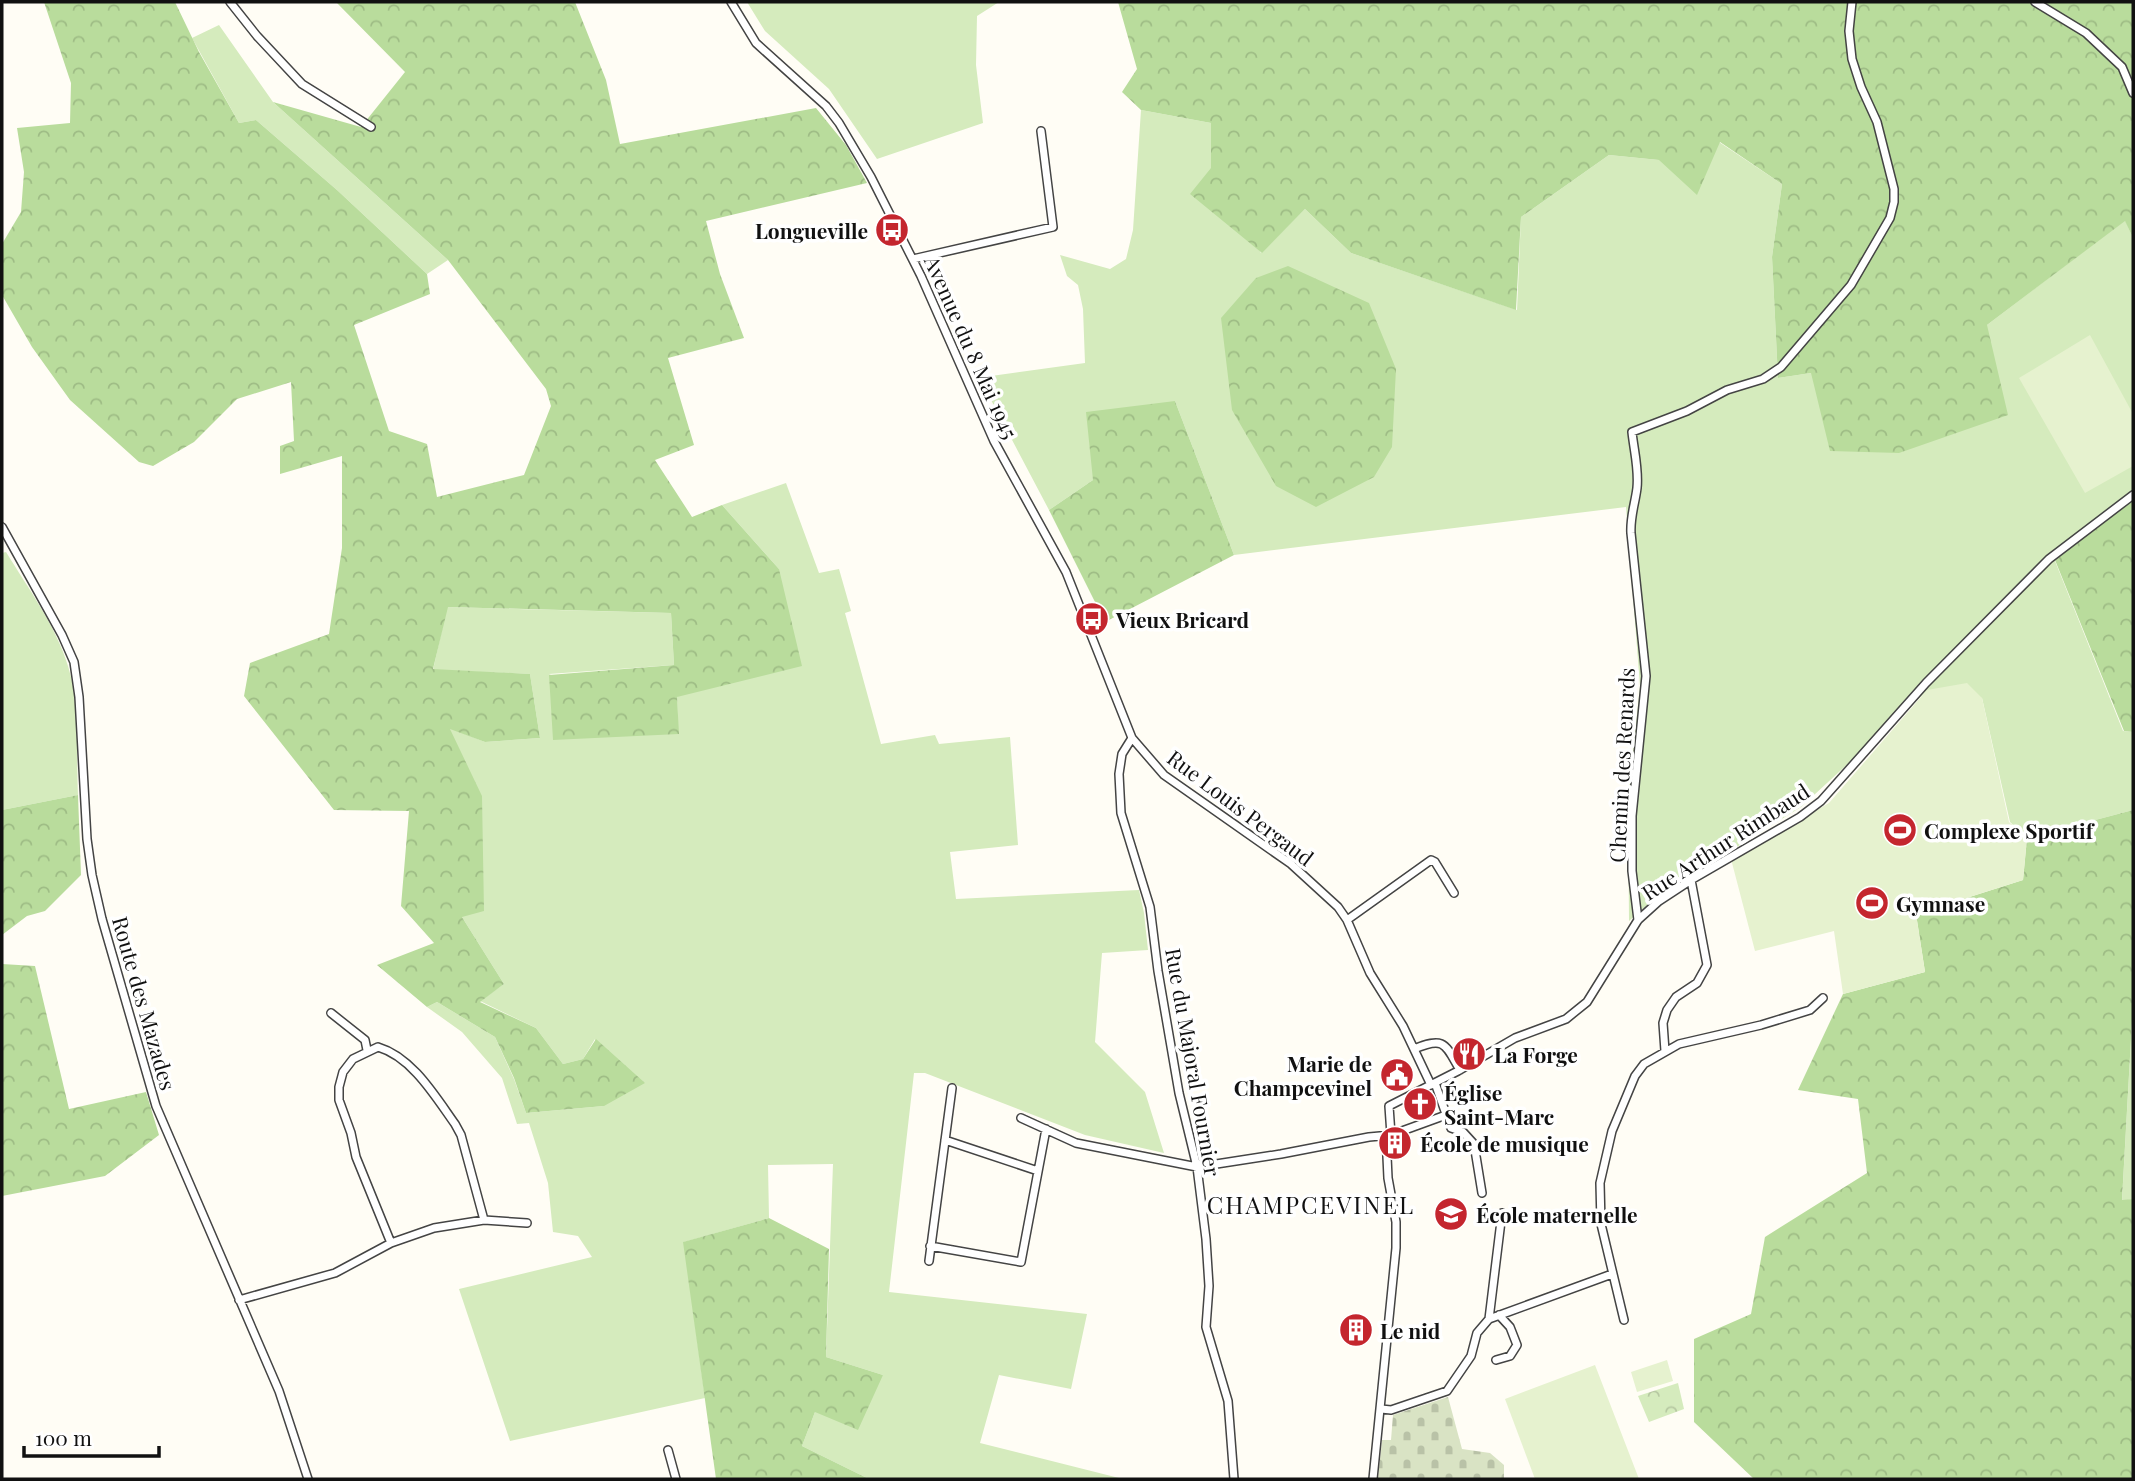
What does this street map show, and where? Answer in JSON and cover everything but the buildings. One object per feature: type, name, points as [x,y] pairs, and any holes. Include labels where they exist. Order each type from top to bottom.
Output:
[{"type":"street","points":[[230,2],[302,85],[371,127]]},
{"type":"street","name":"Avenue du 8 Mai 1945","points":[[731,2],[756,44],[826,106],[871,177],[913,259],[994,442],[1066,572],[1132,738]]},
{"type":"street","name":"Chemin des Renards","points":[[1638,920],[1632,871],[1632,816],[1646,676],[1630,533],[1638,472],[1632,432],[1687,411],[1727,390],[1763,379],[1781,366],[1851,285],[1890,218],[1894,189],[1877,122],[1852,60],[1849,31],[1852,2]]},
{"type":"street","points":[[2035,2],[2086,33],[2122,67],[2133,93]]},
{"type":"street","points":[[913,259],[1053,228],[1041,131]]},
{"type":"street","name":"Rue Arthur Rimbaud","points":[[1388,1135],[1388,1106],[1460,1070],[1515,1038],[1566,1019],[1578,1011],[1587,1002],[1638,920],[1659,901],[1691,880],[1800,817],[1821,801],[1926,683],[2049,559],[2133,495]]},
{"type":"street","name":"Route des Mazades","points":[[2,527],[62,635],[74,662],[92,875],[158,1114],[279,1391],[308,1479]]},
{"type":"street","name":"Rue Louis Pergaud","points":[[1132,738],[1154,765],[1176,785],[1292,864],[1338,907],[1347,920],[1370,973],[1403,1026],[1446,1115]]},
{"type":"street","name":"Rue du Majoral Fournier","points":[[1132,738],[1122,754],[1119,774],[1121,813],[1150,907],[1179,1093],[1197,1167],[1209,1286],[1206,1326],[1228,1401],[1234,1479]]},
{"type":"street","points":[[1347,920],[1431,860],[1435,862],[1454,893]]},
{"type":"street","points":[[1665,1051],[1664,1023],[1667,1010],[1676,997],[1697,982],[1707,965],[1691,880]]},
{"type":"street","points":[[1624,1320],[1601,1224],[1600,1183],[1612,1130],[1635,1076],[1644,1065],[1679,1045],[1810,1010],[1823,998]]},
{"type":"street","points":[[331,1013],[365,1040],[368,1050]]},
{"type":"street","points":[[1414,1049],[1432,1041],[1443,1043],[1460,1070]]},
{"type":"street","points":[[391,1243],[356,1157],[339,1100],[343,1072],[354,1059],[378,1047],[389,1051],[409,1066],[455,1124],[461,1135],[484,1220]]},
{"type":"street","points":[[929,1261],[952,1088]]},
{"type":"street","points":[[1021,1118],[1076,1143],[1197,1167],[1388,1135],[1446,1115],[1451,1128],[1463,1132],[1474,1144],[1482,1193]]},
{"type":"street","points":[[930,1246],[1021,1262],[1046,1129]]},
{"type":"street","points":[[1371,1479],[1381,1409],[1396,1248],[1396,1222],[1388,1178],[1388,1135]]},
{"type":"street","points":[[944,1140],[1038,1171]]},
{"type":"street","points":[[1489,1320],[1502,1213]]},
{"type":"street","points":[[239,1300],[335,1273],[391,1243],[434,1228],[484,1220],[527,1223]]},
{"type":"street","points":[[1381,1409],[1391,1410],[1447,1391],[1472,1356],[1477,1333],[1489,1320],[1612,1274]]},
{"type":"street","points":[[1496,1360],[1510,1356],[1517,1345],[1510,1327],[1499,1315]]},
{"type":"street","points":[[668,1450],[676,1479]]},
{"type":"green space","points":[[44,2],[175,2],[199,52],[239,123],[256,120],[337,190],[427,274],[430,294],[354,325],[389,431],[427,444],[437,497],[524,475],[551,406],[546,389],[448,260],[273,102],[361,127],[405,72],[336,2],[575,2],[606,80],[620,144],[816,108],[846,145],[867,183],[706,221],[720,274],[744,338],[668,358],[694,445],[655,460],[692,517],[722,505],[779,569],[802,666],[677,697],[679,734],[553,740],[549,675],[674,665],[671,613],[448,607],[433,669],[530,674],[540,738],[485,742],[450,729],[482,796],[484,911],[462,917],[504,984],[480,1002],[536,1028],[563,1064],[583,1059],[596,1039],[645,1083],[604,1106],[526,1113],[514,1078],[495,1037],[437,1002],[427,1007],[377,965],[434,943],[401,906],[409,811],[334,810],[244,696],[250,663],[329,634],[342,548],[342,456],[280,474],[280,446],[294,441],[291,382],[237,399],[194,442],[153,466],[139,462],[70,400],[32,347],[2,295],[2,244],[21,212],[24,172],[17,128],[70,123],[71,83]]},
{"type":"green space","points":[[747,2],[999,2],[977,16],[976,65],[983,123],[877,159],[829,89],[765,31]]},
{"type":"green space","points":[[1118,2],[2133,2],[2133,238],[2125,221],[1987,325],[2008,415],[1899,453],[1830,451],[1811,373],[1778,378],[1772,257],[1782,184],[1720,142],[1697,195],[1659,160],[1609,155],[1521,217],[1516,310],[1351,253],[1305,209],[1262,253],[1190,194],[1211,168],[1211,123],[1141,110],[1122,92],[1137,69]]},
{"type":"green space","points":[[219,25],[273,102],[448,260],[427,274],[337,190],[256,120],[239,123],[192,38]]},
{"type":"green space","points":[[1141,110],[1211,123],[1211,168],[1261,253],[1305,209],[1351,253],[1517,310],[1521,217],[1609,155],[1659,160],[1719,142],[1782,184],[1772,257],[1778,378],[1811,373],[1987,325],[2125,220],[2133,238],[2133,500],[2055,561],[2123,731],[2133,732],[2133,810],[2027,838],[2010,822],[1982,698],[1928,690],[1801,807],[1655,898],[1629,921],[1628,799],[1640,686],[1626,507],[1234,555],[1175,401],[1093,480],[1049,510],[991,400],[984,377],[1085,363],[1083,309],[1078,285],[1067,276],[1060,255],[1110,269],[1126,259],[1133,230]]},
{"type":"green space","points":[[1288,266],[1369,303],[1396,369],[1392,447],[1374,477],[1316,507],[1276,486],[1232,410],[1221,318],[1256,278]]},
{"type":"green space","points":[[2090,335],[2133,414],[2133,466],[2085,493],[2019,378]]},
{"type":"green space","points":[[1175,401],[1234,555],[1105,622],[1049,510],[1093,480],[1086,412]]},
{"type":"green space","points":[[786,483],[819,573],[839,569],[851,611],[845,613],[881,744],[935,735],[939,744],[1010,737],[1018,845],[950,852],[956,899],[1139,890],[1148,950],[1102,953],[1095,1042],[1145,1092],[1164,1153],[1085,1135],[925,1073],[914,1073],[889,1292],[1087,1314],[1071,1389],[999,1375],[980,1443],[1123,1479],[869,1479],[802,1446],[815,1412],[883,1375],[826,1357],[833,1164],[768,1165],[769,1218],[684,1242],[705,1398],[510,1441],[459,1289],[592,1257],[578,1236],[553,1232],[548,1183],[529,1123],[517,1124],[502,1078],[462,1032],[427,1007],[437,1002],[495,1037],[526,1113],[604,1106],[595,1039],[583,1059],[563,1064],[536,1028],[480,1001],[504,984],[462,917],[450,728],[485,742],[540,738],[530,674],[433,670],[447,607],[671,613],[674,665],[549,674],[678,734],[677,697],[779,569],[722,505]]},
{"type":"green space","points":[[2133,500],[2133,732],[2124,731],[2055,560]]},
{"type":"green space","points":[[6,552],[49,622],[68,666],[76,713],[78,795],[2,810],[2,553]]},
{"type":"green space","name":"Complexe Sportif","points":[[1967,683],[1982,698],[2009,822],[2027,838],[2023,880],[1916,914],[1925,972],[1843,994],[1834,931],[1755,951],[1731,859],[1829,803],[1927,690]]},
{"type":"green space","points":[[78,795],[81,875],[45,911],[27,916],[2,935],[2,810]]},
{"type":"green space","points":[[2133,810],[2133,1003],[2122,1200],[2133,1199],[2133,1479],[1754,1479],[1694,1422],[1694,1339],[1751,1314],[1765,1237],[1867,1173],[1858,1099],[1798,1090],[1843,994],[1925,972],[1916,914],[2023,880],[2027,838]]},
{"type":"green space","points":[[2,964],[35,966],[69,1109],[146,1092],[159,1135],[105,1176],[2,1196]]},
{"type":"green space","points":[[2133,1003],[2133,1199],[2122,1201]]},
{"type":"green space","points":[[769,1218],[829,1249],[826,1357],[883,1375],[858,1430],[815,1412],[802,1446],[869,1479],[716,1479],[683,1242]]},
{"type":"green space","points":[[1667,1360],[1673,1381],[1637,1392],[1631,1372]]},
{"type":"green space","points":[[1595,1365],[1639,1479],[1535,1479],[1505,1399]]},
{"type":"green space","points":[[1678,1383],[1684,1409],[1649,1422],[1638,1396]]},
{"type":"green space","points":[[1448,1397],[1462,1449],[1490,1453],[1504,1465],[1504,1479],[1378,1479],[1382,1440],[1391,1440],[1393,1415]]},
{"type":"place","name":"Longueville","points":[[892,230]]},
{"type":"place","name":"Vieux Bricard","points":[[1092,619]]},
{"type":"place","name":"Complexe Sportif","points":[[1900,830]]},
{"type":"place","name":"Gymnase","points":[[1872,903]]},
{"type":"place","name":"La Forge","points":[[1469,1054]]},
{"type":"place","name":"Marie de Champcevinel","points":[[1397,1075]]},
{"type":"place","name":"Église Saint-Marc","points":[[1420,1104]]},
{"type":"place","name":"École de musique","points":[[1395,1143]]},
{"type":"place","name":"École maternelle","points":[[1451,1214]]},
{"type":"place","name":"Le nid","points":[[1356,1330]]},
{"type":"district","name":"CHAMPCEVINEL","points":[[1311,1204]]}]
